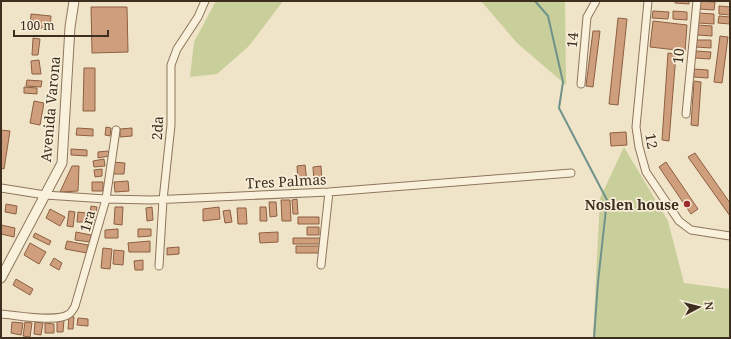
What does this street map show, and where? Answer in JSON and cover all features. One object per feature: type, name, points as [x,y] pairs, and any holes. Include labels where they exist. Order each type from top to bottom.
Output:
[{"type":"street","name":"Avenida Varona","points":[[1,278],[62,163],[70,27],[74,1]]},
{"type":"street","name":"2da","points":[[159,266],[163,200],[171,124],[171,64],[177,49],[198,17],[206,1]]},
{"type":"street","name":"14","points":[[581,84],[587,17],[596,1]]},
{"type":"street","name":"12","points":[[648,1],[636,127],[638,147],[646,172],[679,221],[685,226],[691,230],[730,236]]},
{"type":"street","name":"10","points":[[686,114],[697,1]]},
{"type":"street","name":"1ra","points":[[1,314],[37,318],[56,318],[69,314],[75,306],[106,199],[116,130]]},
{"type":"street","name":"Tres Palmas","points":[[1,188],[45,196],[163,200],[329,192],[571,173]]},
{"type":"street","points":[[321,265],[329,192]]},
{"type":"green space","points":[[216,1],[283,1],[249,46],[217,74],[190,77],[194,42]]},
{"type":"green space","points":[[481,1],[565,1],[566,85],[517,43]]},
{"type":"green space","points":[[624,147],[668,221],[684,283],[730,289],[730,338],[593,338],[600,198]]},
{"type":"building","points":[[675,1],[689,1],[689,4],[675,3]]},
{"type":"building","points":[[699,1],[715,2],[714,10],[699,9]]},
{"type":"building","points":[[719,6],[730,7],[730,15],[719,14]]},
{"type":"building","points":[[91,7],[127,7],[128,52],[92,53]]},
{"type":"building","points":[[653,11],[669,12],[668,19],[652,18]]},
{"type":"building","points":[[673,11],[687,12],[687,20],[673,19]]},
{"type":"building","points":[[699,13],[714,14],[714,24],[698,23]]},
{"type":"building","points":[[31,14],[51,16],[50,29],[30,27]]},
{"type":"building","points":[[719,16],[730,17],[730,24],[718,23]]},
{"type":"building","points":[[618,18],[627,19],[618,105],[609,104]]},
{"type":"building","points":[[653,21],[687,25],[685,51],[650,47]]},
{"type":"building","points":[[698,25],[712,26],[712,36],[697,35]]},
{"type":"building","points":[[593,31],[600,31],[593,87],[586,86]]},
{"type":"building","points":[[720,36],[728,37],[722,83],[714,82]]},
{"type":"building","points":[[33,38],[40,39],[38,55],[32,55]]},
{"type":"building","points":[[696,40],[711,40],[711,48],[696,47]]},
{"type":"building","points":[[696,51],[711,52],[710,59],[695,58]]},
{"type":"building","points":[[668,53],[676,54],[669,141],[662,140]]},
{"type":"building","points":[[39,60],[41,74],[32,74],[31,61]]},
{"type":"building","points":[[84,68],[95,68],[95,111],[83,111]]},
{"type":"building","points":[[694,69],[708,70],[708,78],[694,77]]},
{"type":"building","points":[[27,80],[42,81],[41,87],[26,86]]},
{"type":"building","points":[[694,81],[701,82],[698,126],[691,125]]},
{"type":"building","points":[[24,87],[37,88],[37,94],[24,93]]},
{"type":"building","points":[[34,101],[44,103],[40,125],[30,123]]},
{"type":"building","points":[[106,127],[111,128],[110,136],[105,135]]},
{"type":"building","points":[[77,128],[93,129],[93,136],[76,135]]},
{"type":"building","points":[[132,128],[132,136],[120,137],[120,129]]},
{"type":"building","points":[[1,130],[10,131],[4,169],[1,168]]},
{"type":"building","points":[[626,132],[627,145],[611,146],[610,133]]},
{"type":"building","points":[[71,149],[87,150],[87,156],[71,155]]},
{"type":"building","points":[[108,151],[109,156],[98,158],[98,152]]},
{"type":"building","points":[[695,153],[730,203],[730,216],[688,157]]},
{"type":"building","points":[[104,159],[105,166],[94,167],[93,161]]},
{"type":"building","points":[[113,162],[125,163],[124,174],[113,174]]},
{"type":"building","points":[[666,162],[698,209],[691,214],[659,167]]},
{"type":"building","points":[[305,165],[307,182],[298,182],[297,166]]},
{"type":"building","points":[[72,166],[79,166],[78,191],[60,192]]},
{"type":"building","points":[[321,166],[322,182],[314,182],[313,167]]},
{"type":"building","points":[[102,169],[102,176],[95,177],[94,170]]},
{"type":"building","points":[[128,181],[129,191],[115,192],[114,182]]},
{"type":"building","points":[[92,182],[103,182],[103,191],[92,191]]},
{"type":"building","points":[[297,199],[298,214],[293,214],[292,200]]},
{"type":"building","points":[[281,200],[290,200],[291,221],[282,221]]},
{"type":"building","points":[[269,202],[276,202],[277,216],[270,217]]},
{"type":"building","points":[[6,204],[17,206],[16,214],[5,212]]},
{"type":"building","points":[[91,206],[97,207],[93,226],[88,225]]},
{"type":"building","points":[[115,207],[123,207],[122,225],[114,224]]},
{"type":"building","points":[[152,207],[153,220],[147,221],[146,208]]},
{"type":"building","points":[[219,207],[220,219],[203,221],[203,209]]},
{"type":"building","points":[[260,207],[266,207],[267,221],[260,221]]},
{"type":"building","points":[[237,208],[246,208],[247,224],[238,224]]},
{"type":"building","points":[[50,209],[65,217],[60,226],[46,218]]},
{"type":"building","points":[[230,210],[232,222],[225,223],[223,211]]},
{"type":"building","points":[[69,211],[75,212],[73,227],[67,226]]},
{"type":"building","points":[[78,212],[86,213],[85,222],[77,222]]},
{"type":"building","points":[[298,217],[319,217],[319,224],[298,224]]},
{"type":"building","points":[[1,225],[15,228],[14,237],[1,234]]},
{"type":"building","points":[[307,227],[319,227],[319,235],[307,235]]},
{"type":"building","points":[[118,229],[118,238],[105,238],[105,230]]},
{"type":"building","points":[[138,229],[151,229],[151,236],[138,237]]},
{"type":"building","points":[[76,232],[91,235],[90,242],[75,240]]},
{"type":"building","points":[[278,232],[278,242],[260,243],[259,233]]},
{"type":"building","points":[[35,233],[51,241],[49,245],[33,237]]},
{"type":"building","points":[[293,238],[320,238],[320,244],[293,244]]},
{"type":"building","points":[[67,241],[88,245],[87,253],[65,249]]},
{"type":"building","points":[[150,241],[150,252],[129,252],[128,243]]},
{"type":"building","points":[[30,243],[46,252],[39,264],[24,255]]},
{"type":"building","points":[[296,246],[320,246],[320,253],[296,253]]},
{"type":"building","points":[[179,247],[179,254],[167,255],[167,248]]},
{"type":"building","points":[[103,248],[112,249],[110,269],[101,268]]},
{"type":"building","points":[[114,250],[124,251],[123,265],[113,264]]},
{"type":"building","points":[[54,258],[62,263],[59,270],[50,265]]},
{"type":"building","points":[[143,260],[143,270],[135,270],[134,261]]},
{"type":"building","points":[[16,279],[33,289],[30,295],[13,285]]},
{"type":"building","points":[[69,316],[74,317],[73,329],[68,329]]},
{"type":"building","points":[[78,318],[88,319],[88,326],[77,325]]},
{"type":"building","points":[[57,320],[64,320],[63,332],[57,332]]},
{"type":"building","points":[[12,322],[23,323],[21,335],[11,333]]},
{"type":"building","points":[[25,322],[32,323],[30,337],[23,336]]},
{"type":"building","points":[[35,322],[43,323],[41,335],[34,334]]},
{"type":"building","points":[[45,323],[54,324],[54,333],[45,333]]},
{"type":"waterway","points":[[535,1],[548,16],[563,82],[559,108],[607,200],[598,282],[594,338]]},
{"type":"place","name":"Noslen house","points":[[687,204]]}]
